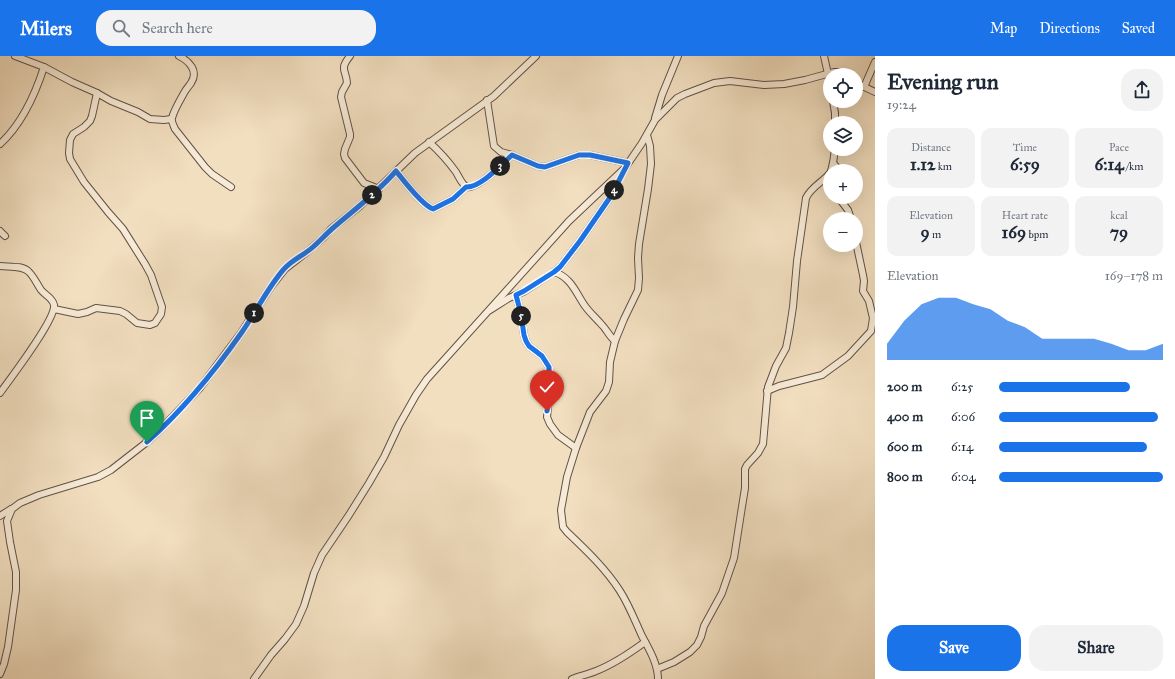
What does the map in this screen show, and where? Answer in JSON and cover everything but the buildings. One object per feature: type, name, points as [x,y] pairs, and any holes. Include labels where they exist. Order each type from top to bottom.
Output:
[{"type":"street","points":[[15,56],[44,67],[150,119],[172,119]]},
{"type":"street","points":[[179,56],[188,61],[194,74],[192,82],[184,92],[172,122],[205,167],[231,188]]},
{"type":"street","points":[[350,56],[344,63],[343,68],[347,83],[341,97],[350,134],[344,154],[350,166],[364,183],[379,189]]},
{"type":"street","points":[[0,516],[39,495],[98,477],[111,470],[147,442],[203,384],[241,333],[285,269],[324,238],[331,229],[360,206],[415,153],[494,96],[536,56]]},
{"type":"street","points":[[486,312],[554,272],[560,267],[580,241],[611,196],[626,166],[647,135],[655,120],[662,95],[678,56]]},
{"type":"street","points":[[824,56],[827,68]]},
{"type":"street","points":[[875,62],[864,87],[875,92]]},
{"type":"street","points":[[0,144],[13,130],[22,115],[38,84],[44,67]]},
{"type":"street","points":[[655,120],[677,98],[714,83],[730,81],[764,85],[784,84],[823,75]]},
{"type":"street","points":[[54,309],[78,314],[96,308],[120,311],[137,323],[143,325],[155,323],[161,314],[162,307],[151,275],[145,264],[123,229],[84,182],[70,158],[70,140],[73,134],[90,121],[97,93]]},
{"type":"street","points":[[487,100],[494,146],[501,152],[538,166],[545,167],[579,155],[590,155],[626,166]]},
{"type":"street","points":[[647,135],[650,146],[651,164],[639,244],[638,290],[624,319],[616,341],[610,362],[606,391],[590,412],[576,448],[567,477],[562,510],[563,527],[610,577],[621,593],[657,669],[658,679]]},
{"type":"street","points":[[429,142],[446,159],[466,187]]},
{"type":"street","points":[[396,171],[409,188],[430,209],[433,209],[453,199],[466,187],[473,186],[482,181],[512,155]]},
{"type":"street","points":[[833,164],[834,156]]},
{"type":"street","points":[[254,679],[296,624],[322,555],[349,516],[369,483],[384,457],[398,425],[427,379],[569,221],[626,166]]},
{"type":"street","points":[[657,669],[674,662],[690,652],[697,645],[704,626],[722,593],[734,558],[744,494],[746,469],[747,465],[758,453],[763,444],[767,391],[771,377],[786,348],[789,333],[806,198],[812,189],[823,179]]},
{"type":"street","points":[[0,231],[5,236]]},
{"type":"street","points":[[767,391],[779,386],[822,375],[848,356],[871,330],[874,322],[869,302],[863,291],[864,281],[858,252]]},
{"type":"street","points":[[0,266],[23,268],[28,270],[43,293],[53,301],[54,305],[51,316],[41,333],[0,392]]},
{"type":"street","points":[[554,272],[560,274],[571,283],[589,312],[602,325],[611,338],[616,341]]},
{"type":"street","points":[[516,295],[526,341],[529,346],[542,356],[549,367],[549,397],[547,416],[550,424],[558,435],[576,448]]},
{"type":"street","points":[[0,674],[8,647],[16,590],[16,572],[7,521],[12,509]]},
{"type":"street","points":[[572,679],[612,664],[645,642]]},
{"type":"route","points":[[147,442],[199,389],[241,333],[270,288],[285,269],[324,238],[331,229],[360,206],[396,171],[409,188],[430,209],[433,209],[453,199],[466,187],[473,186],[482,181],[512,155],[538,166],[545,167],[579,155],[590,155],[628,163],[611,196],[560,267],[516,295],[526,341],[529,346],[542,356],[549,367],[549,397],[547,411]]}]
